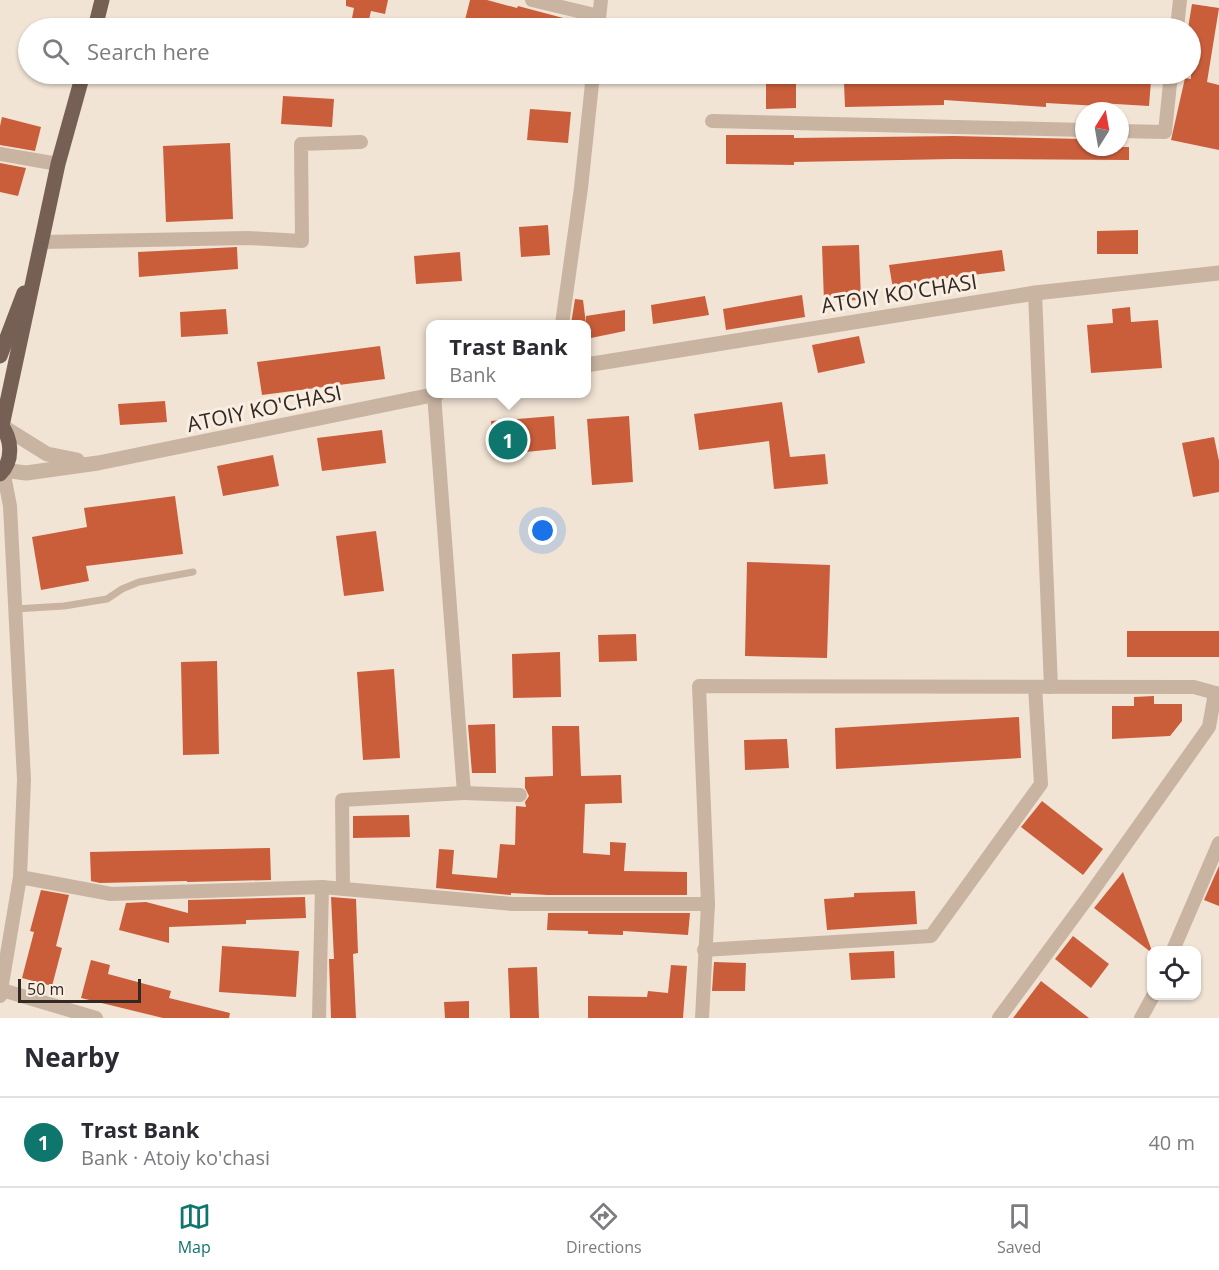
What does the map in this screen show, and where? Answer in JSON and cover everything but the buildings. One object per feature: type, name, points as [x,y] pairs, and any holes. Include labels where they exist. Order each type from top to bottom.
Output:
[{"type":"main road","points":[[98,18],[102,0]]},
{"type":"main road","points":[[2,472],[9,460],[10,448],[8,436],[1,425],[43,242],[58,164],[80,84]]},
{"type":"main road","points":[[0,356],[43,242]]},
{"type":"street","points":[[532,0],[586,18]]},
{"type":"street","points":[[599,18],[601,0]]},
{"type":"street","points":[[1178,18],[1180,0]]},
{"type":"street","points":[[563,320],[581,188],[592,84]]},
{"type":"street","points":[[1129,131],[1165,132],[1171,84]]},
{"type":"street","points":[[712,121],[1075,130]]},
{"type":"street","points":[[43,242],[248,238],[302,241],[301,144],[361,142]]},
{"type":"street","points":[[0,154],[58,164]]},
{"type":"street","name":"ATOIY KO'CHASI","points":[[591,364],[1035,293],[1219,273]]},
{"type":"street","points":[[1035,293],[1051,687]]},
{"type":"street","name":"ATOIY KO'CHASI","points":[[2,472],[26,473],[98,463],[426,396]]},
{"type":"street","points":[[436,398],[464,793]]},
{"type":"street","name":"ATOIY KO'CHASI","points":[[1,425],[47,454],[98,463]]},
{"type":"street","points":[[2,472],[10,506],[24,780],[20,877],[1,993],[96,1018]]},
{"type":"street","points":[[702,1018],[708,904],[699,686],[1194,687],[1217,693],[1209,727],[1089,897],[999,1018]]},
{"type":"street","points":[[704,950],[931,936],[1041,784],[1035,687]]},
{"type":"street","points":[[343,889],[342,800],[464,793],[520,795]]},
{"type":"street","points":[[1175,946],[1219,843]]},
{"type":"street","points":[[20,877],[111,894],[322,887],[512,904],[708,904]]},
{"type":"street","points":[[319,1018],[322,887]]},
{"type":"street","points":[[1141,1018],[1151,1000]]},
{"type":"lane","points":[[15,609],[64,606],[107,599],[139,582],[194,572]]},
{"type":"place","name":"Trast Bank","points":[[508,440]]}]
